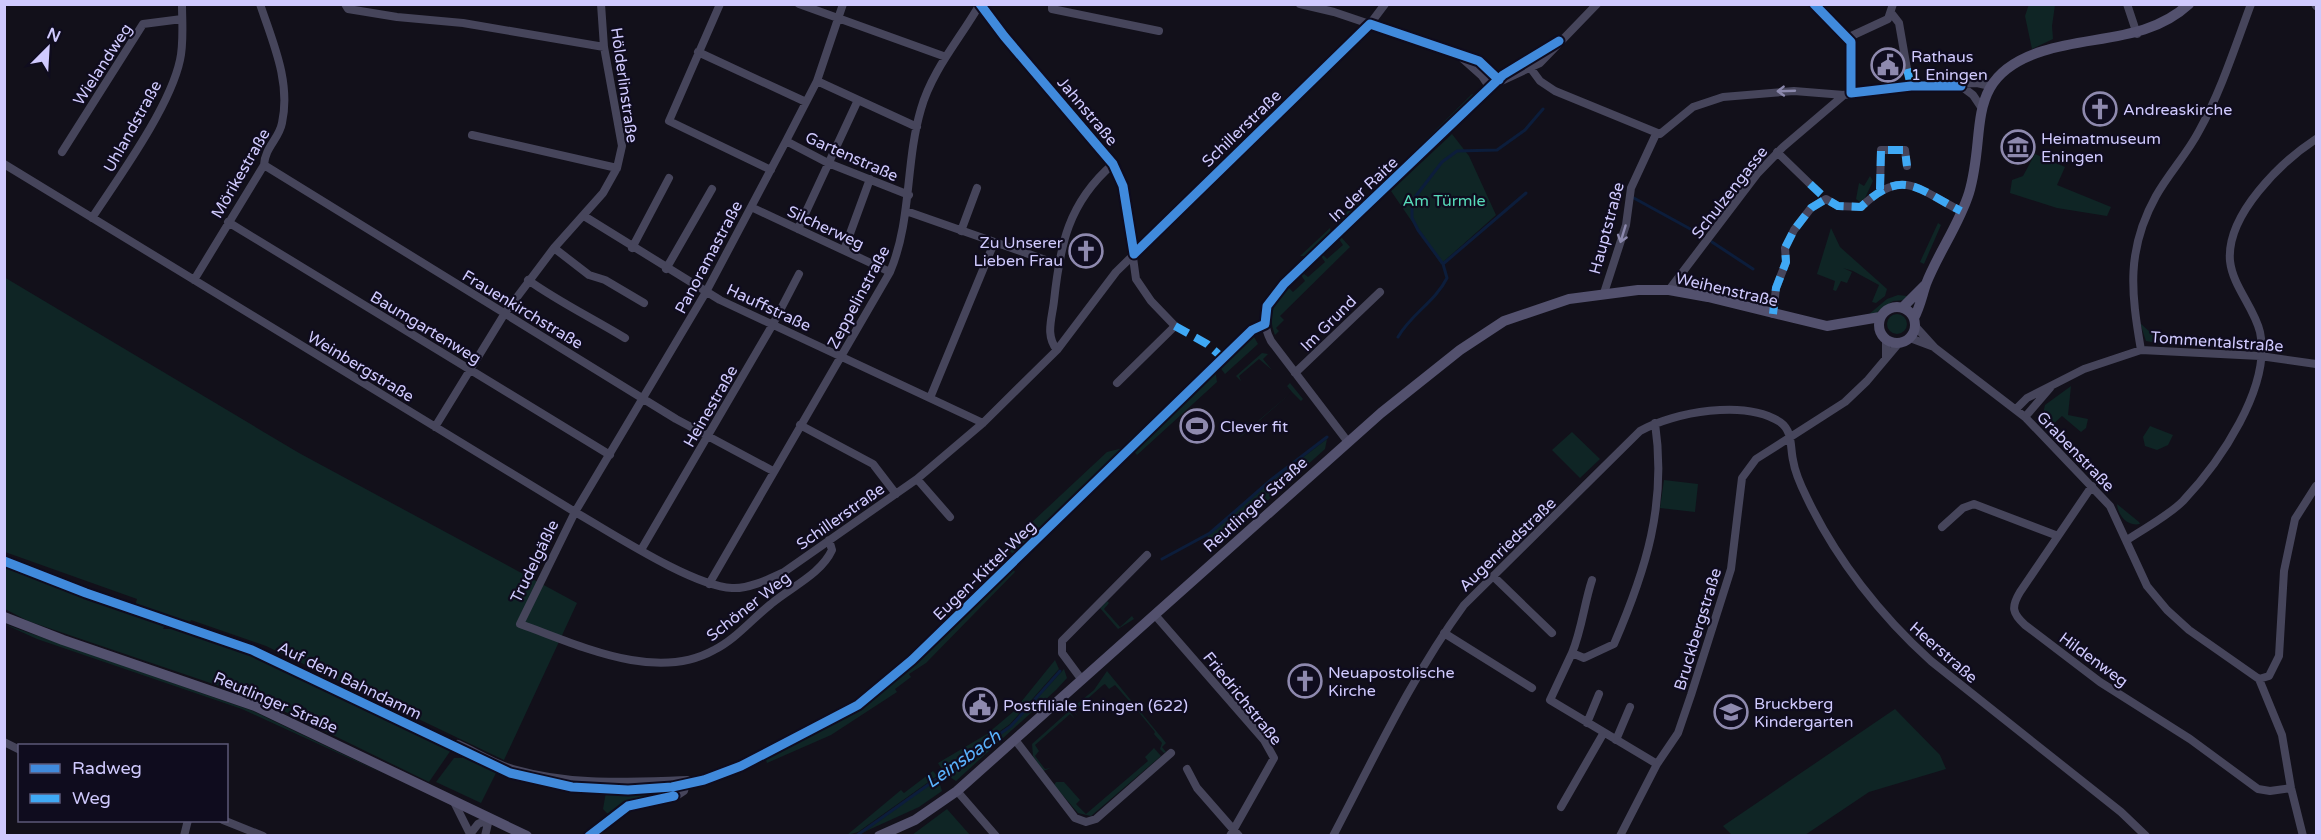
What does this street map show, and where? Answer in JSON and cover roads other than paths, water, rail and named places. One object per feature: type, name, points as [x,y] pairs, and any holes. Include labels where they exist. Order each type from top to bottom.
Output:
[{"type":"main road","points":[[1926,285],[1903,307],[1888,308],[1880,317],[1883,336],[1899,343],[1910,338],[1926,285],[1969,191],[1981,107],[1990,86],[2004,71],[2022,59],[2044,51],[2137,34],[2180,13],[2189,4]]},
{"type":"main road","name":"Weihenstraße","points":[[1604,293],[1669,290],[1827,326],[1880,317]]},
{"type":"main road","name":"Reutlinger Straße","points":[[881,835],[898,831],[957,791],[1016,741],[1348,442],[1436,369],[1504,321],[1551,304],[1604,293]]},
{"type":"main road","points":[[1903,307],[1915,322]]},
{"type":"main road","name":"Weihenstraße","points":[[1843,325],[1883,336]]},
{"type":"main road","name":"Reutlinger Straße","points":[[4,617],[63,640],[255,706],[527,836]]},
{"type":"street","name":"Uhlandstraße","points":[[92,218],[119,178],[168,94],[180,60],[182,4]]},
{"type":"street","name":"Mörikestraße","points":[[194,280],[264,165],[264,153],[281,129],[286,106],[282,68],[260,4]]},
{"type":"street","points":[[345,4],[348,9],[398,17],[463,23],[604,48]]},
{"type":"street","name":"Hölderlinstraße","points":[[435,427],[528,280],[607,188],[616,168],[622,146],[604,48],[601,4]]},
{"type":"street","points":[[720,4],[669,121],[771,170]]},
{"type":"street","points":[[799,4],[946,57]]},
{"type":"street","name":"Panoramastraße","points":[[575,512],[706,292],[807,102],[817,81],[843,4]]},
{"type":"street","points":[[1052,4],[1052,9],[1159,31]]},
{"type":"street","points":[[1300,4],[1333,8],[1370,24],[1483,63],[1496,83]]},
{"type":"street","name":"Schillerstraße","points":[[709,584],[734,589],[765,581],[784,572],[917,479],[983,423],[1056,350],[1116,272],[1370,24],[1385,4]]},
{"type":"street","name":"In der Raite","points":[[1265,324],[1268,306],[1280,288],[1496,83],[1552,52],[1559,41],[1597,4]]},
{"type":"street","points":[[1814,4],[1847,38],[1852,49],[1847,94]]},
{"type":"street","points":[[1847,38],[1885,21],[1892,14],[1893,4]]},
{"type":"street","points":[[2127,4],[2137,34]]},
{"type":"street","points":[[2141,350],[2131,283],[2134,250],[2143,222],[2157,194],[2200,130],[2251,4]]},
{"type":"street","name":"Zeppelinstraße","points":[[709,584],[890,272],[901,243],[916,127],[928,90],[946,57],[980,5]]},
{"type":"street","name":"Jahnstraße","points":[[980,5],[1113,164],[1123,186],[1136,279],[1150,301],[1175,326],[1117,383]]},
{"type":"street","points":[[1892,14],[1899,22],[1907,69]]},
{"type":"street","name":"Wielandweg","points":[[62,152],[144,24],[182,18]]},
{"type":"street","points":[[698,52],[807,102]]},
{"type":"street","points":[[1456,55],[1496,83]]},
{"type":"street","points":[[1528,65],[1540,81],[1554,91],[1656,134],[1666,132],[1687,111],[1712,99],[1794,91],[1847,94],[1911,86],[1961,86],[1977,83],[1990,86]]},
{"type":"street","points":[[817,81],[916,127]]},
{"type":"street","points":[[1961,86],[1973,95],[1981,107]]},
{"type":"street","name":"Schulzengasse","points":[[1669,290],[1750,183],[1777,152],[1847,94]]},
{"type":"street","points":[[798,229],[858,100]]},
{"type":"street","name":"Hauptstraße","points":[[1604,293],[1626,225],[1631,188],[1656,134]]},
{"type":"street","points":[[472,135],[527,150],[616,168]]},
{"type":"street","points":[[2127,540],[2181,503],[2207,473],[2254,397],[2260,356],[2260,332],[2239,289],[2230,260],[2234,233],[2252,201],[2280,167],[2316,139]]},
{"type":"street","name":"Gartenstraße","points":[[786,141],[828,163],[909,195]]},
{"type":"street","points":[[1880,189],[1881,150],[1905,150],[1907,166]]},
{"type":"street","points":[[1777,152],[1810,184]]},
{"type":"street","name":"Weinbergstraße","points":[[4,164],[575,512],[641,550],[709,584]]},
{"type":"street","points":[[1056,350],[1049,333],[1062,241],[1083,196],[1113,164]]},
{"type":"street","name":"Frauenkirchstraße","points":[[264,165],[643,398],[708,437],[773,471]]},
{"type":"street","points":[[632,248],[669,178]]},
{"type":"street","points":[[844,250],[870,180]]},
{"type":"street","points":[[1773,314],[1776,288],[1786,262],[1785,248],[1794,230],[1811,208],[1826,199],[1838,206],[1861,207],[1880,189],[1910,183],[1961,211]]},
{"type":"street","points":[[961,231],[977,188]]},
{"type":"street","points":[[666,269],[712,189]]},
{"type":"street","name":"Silcherweg","points":[[751,207],[890,272]]},
{"type":"street","points":[[906,211],[1058,264]]},
{"type":"street","name":"Hauffstraße","points":[[584,216],[706,292],[983,423]]},
{"type":"street","name":"Baumgartenweg","points":[[228,222],[610,455]]},
{"type":"street","points":[[930,398],[994,243]]},
{"type":"street","points":[[554,248],[589,275],[605,280],[644,303]]},
{"type":"street","name":"Heinestraße","points":[[641,550],[773,324],[799,274]]},
{"type":"street","points":[[528,280],[558,302],[580,311],[625,338]]},
{"type":"street","name":"Im Grund","points":[[1295,373],[1380,292]]},
{"type":"street","name":"Grabenstraße","points":[[1915,322],[1935,348]]},
{"type":"street","points":[[1224,358],[1255,327],[1265,324],[1271,341],[1348,442]]},
{"type":"street","points":[[1883,336],[1886,358]]},
{"type":"street","name":"Grabenstraße","points":[[1910,338],[1935,348],[2025,417],[2110,506],[2147,586],[2167,610],[2189,630],[2259,679]]},
{"type":"street","name":"Bruckbergstraße","points":[[1620,836],[1657,764],[1678,733],[1731,569],[1742,478],[1756,459],[1845,402],[1868,381],[1899,343]]},
{"type":"street","name":"Tommentalstraße","points":[[2016,409],[2027,398],[2084,369],[2141,350],[2260,356],[2316,363]]},
{"type":"street","name":"Tommentalstraße","points":[[2025,417],[2051,387]]},
{"type":"street","name":"Augenriedstraße","points":[[1333,836],[1388,730],[1444,633],[1464,605],[1640,431],[1656,423],[1725,409],[1756,412],[1782,423],[1791,438]]},
{"type":"street","points":[[1572,653],[1584,658],[1614,644],[1635,595],[1653,530],[1661,461],[1656,423]]},
{"type":"street","points":[[801,425],[873,464],[896,494]]},
{"type":"street","name":"Heerstraße","points":[[1791,438],[1796,471],[1815,514],[1859,582],[1890,621],[1931,661],[2099,794],[2146,836]]},
{"type":"street","points":[[917,479],[950,517]]},
{"type":"street","name":"Hildenweg","points":[[2092,486],[2013,604],[2012,609],[2019,619],[2100,682],[2190,740],[2258,789],[2270,791],[2291,788]]},
{"type":"street","points":[[2304,836],[2291,788],[2282,735],[2259,679],[2269,676],[2279,656],[2284,571],[2295,519],[2316,486]]},
{"type":"street","points":[[1942,526],[1963,508],[1974,504],[2058,536]]},
{"type":"street","name":"Trudelgäßle","points":[[520,624],[575,512]]},
{"type":"street","name":"Schöner Weg","points":[[520,624],[613,658],[649,662],[700,657],[732,638],[772,603],[826,562],[832,550],[829,540]]},
{"type":"street","points":[[1082,680],[1062,653],[1061,644],[1147,555]]},
{"type":"street","points":[[1493,576],[1552,633]]},
{"type":"street","points":[[1592,580],[1584,603],[1579,638],[1550,700],[1603,734],[1657,764]]},
{"type":"street","name":"Friedrichstraße","points":[[1155,615],[1264,740],[1274,758],[1234,834]]},
{"type":"street","points":[[1444,633],[1532,688]]},
{"type":"street","points":[[1587,723],[1599,694]]},
{"type":"street","points":[[1616,740],[1630,707]]},
{"type":"street","points":[[1561,807],[1603,734]]},
{"type":"street","points":[[1016,741],[1075,818],[1086,822],[1096,819],[1171,753]]},
{"type":"street","points":[[4,742],[18,749]]},
{"type":"street","points":[[458,744],[512,768],[573,781],[627,784],[687,780],[684,791],[678,795],[628,806],[589,836]]},
{"type":"street","points":[[1187,769],[1197,788],[1234,834]]},
{"type":"street","points":[[957,791],[996,836]]},
{"type":"street","points":[[454,802],[471,834],[478,824],[489,819]]},
{"type":"street","points":[[485,836],[489,819]]},
{"type":"street","points":[[228,822],[263,836]]},
{"type":"waterway","name":"Leinsbach","points":[[1398,337],[1447,278],[1443,264],[1412,218],[1412,201],[1442,162],[1457,151],[1497,150],[1525,130],[1543,109]]},
{"type":"waterway","points":[[1443,264],[1526,193]]},
{"type":"waterway","points":[[1632,197],[1703,236]]},
{"type":"waterway","points":[[1712,242],[1753,269]]},
{"type":"waterway","name":"Leinsbach","points":[[1162,559],[1210,533],[1272,479],[1327,437]]},
{"type":"waterway","name":"Leinsbach","points":[[856,836],[1011,726],[1060,671]]},
{"type":"place","name":"Rathaus 1 Eningen","points":[[1888,65]]},
{"type":"place","name":"Andreaskirche","points":[[2100,109]]},
{"type":"place","name":"Heimatmuseum Eningen","points":[[2018,147]]},
{"type":"place","name":"Zu Unserer Lieben Frau","points":[[1086,251]]},
{"type":"place","name":"Clever fit","points":[[1197,426]]},
{"type":"place","name":"Neuapostolische Kirche","points":[[1305,681]]},
{"type":"place","name":"Postfiliale Eningen (622)","points":[[980,705]]},
{"type":"place","name":"Bruckberg Kindergarten","points":[[1731,712]]},
{"type":"park label","name":"Am Türmle","points":[[1444,200]]}]
